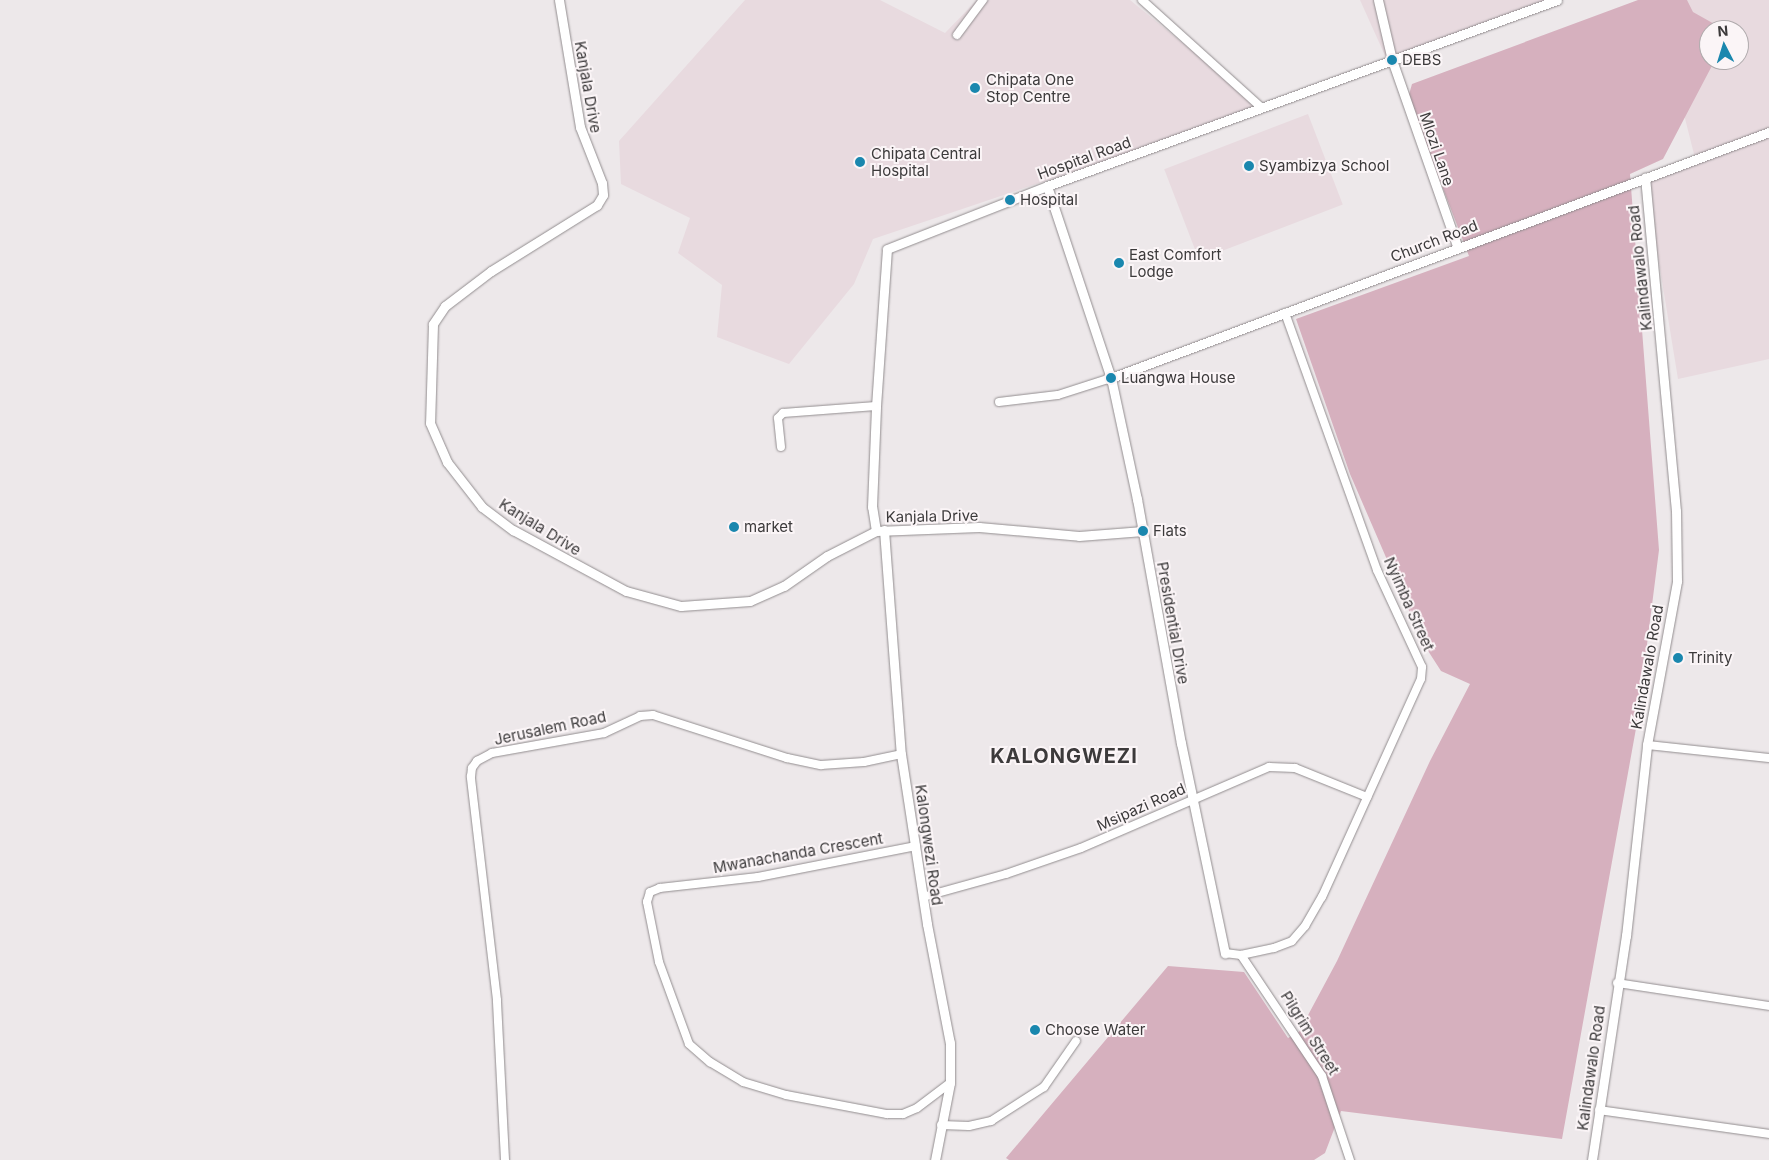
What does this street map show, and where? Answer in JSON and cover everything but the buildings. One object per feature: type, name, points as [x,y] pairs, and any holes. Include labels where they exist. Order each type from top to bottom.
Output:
[{"type":"street","name":"Kanjala Drive","points":[[559,0],[580,127],[602,183],[602,195],[597,205],[491,271],[438,314],[433,324],[430,423],[447,462],[458,480],[482,507],[513,530],[626,591],[681,606],[750,601],[784,586],[827,556],[880,531],[979,527],[1079,536],[1143,530]]},
{"type":"street","points":[[957,35],[983,0]]},
{"type":"street","points":[[1142,0],[1262,108]]},
{"type":"street","name":"Mlozi Lane","points":[[1378,0],[1392,60],[1457,246]]},
{"type":"street","name":"Hospital Road","points":[[880,531],[872,507],[876,406],[887,249],[1047,186],[1557,0]]},
{"type":"street","name":"Church Road","points":[[1111,378],[1457,246],[1769,132]]},
{"type":"street","name":"Kalindawalo Road","points":[[1592,1160],[1617,983],[1626,936],[1648,745],[1677,581],[1678,544],[1645,177]]},
{"type":"street","name":"Presidential Drive","points":[[1047,186],[1111,378],[1143,530],[1192,799],[1225,953]]},
{"type":"street","name":"Nyimba Street","points":[[1225,953],[1241,955],[1292,941],[1305,926],[1322,897],[1421,679],[1422,667],[1377,570],[1285,313]]},
{"type":"street","points":[[999,402],[1058,394],[1111,378]]},
{"type":"street","points":[[781,447],[778,418],[782,413],[876,406]]},
{"type":"street","name":"Kalongwezi Road","points":[[880,531],[901,754],[923,897],[950,1043],[950,1083],[935,1160]]},
{"type":"street","name":"Jerusalem Road","points":[[505,1160],[497,1000],[471,777],[472,768],[477,761],[492,753],[604,733],[640,716],[653,715],[787,758],[821,765],[864,762],[901,754]]},
{"type":"street","points":[[1648,745],[1769,758]]},
{"type":"street","name":"Msipazi Road","points":[[923,897],[1041,863],[1192,799],[1281,765],[1367,797]]},
{"type":"street","name":"Mwanachanda Crescent","points":[[916,846],[758,877],[660,888],[650,892],[647,902],[659,962],[689,1044],[735,1077],[786,1095],[888,1114],[903,1114],[916,1108],[950,1083]]},
{"type":"street","name":"Pilgrim Street","points":[[1241,955],[1322,1076],[1350,1160]]},
{"type":"street","points":[[1617,983],[1769,1006]]},
{"type":"street","points":[[941,1125],[969,1126],[991,1121],[1044,1087],[1076,1041]]},
{"type":"street","points":[[1599,1110],[1769,1134]]},
{"type":"shaded area","name":"Chipata Central Hospital","points":[[745,0],[880,0],[945,33],[977,0],[1130,0],[1262,108],[873,239],[854,284],[789,364],[717,337],[722,285],[678,253],[690,218],[621,184],[619,141]]},
{"type":"shaded area","points":[[1360,0],[1555,0],[1387,60]]},
{"type":"shaded area","points":[[1638,0],[1687,0],[1693,12],[1707,20],[1699,20],[1699,70],[1710,70],[1663,159],[1630,174],[1659,550],[1637,723],[1562,1139],[1341,1111],[1325,1153],[1314,1160],[1009,1160],[1006,1158],[1168,966],[1244,972],[1288,1038],[1299,1032],[1337,961],[1430,761],[1470,684],[1441,671],[1423,643],[1350,474],[1296,319],[1469,256],[1408,98],[1412,84]]},
{"type":"shaded area","points":[[1655,0],[1769,0],[1769,359],[1678,379],[1645,177],[1695,158]]},
{"type":"shaded area","points":[[1308,114],[1343,205],[1199,260],[1164,169]]},
{"type":"place","name":"DEBS","points":[[1392,60]]},
{"type":"place","name":"Chipata One Stop Centre","points":[[975,88]]},
{"type":"place","name":"Chipata Central Hospital","points":[[860,162]]},
{"type":"place","name":"Syambizya School","points":[[1249,166]]},
{"type":"place","name":"Hospital","points":[[1010,200]]},
{"type":"place","name":"East Comfort Lodge","points":[[1119,263]]},
{"type":"place","name":"Luangwa House","points":[[1111,378]]},
{"type":"place","name":"market","points":[[734,527]]},
{"type":"place","name":"Flats","points":[[1143,531]]},
{"type":"place","name":"Trinity","points":[[1678,658]]},
{"type":"place","name":"Choose Water","points":[[1035,1030]]},
{"type":"district","name":"KALONGWEZI","points":[[1064,756]]}]
